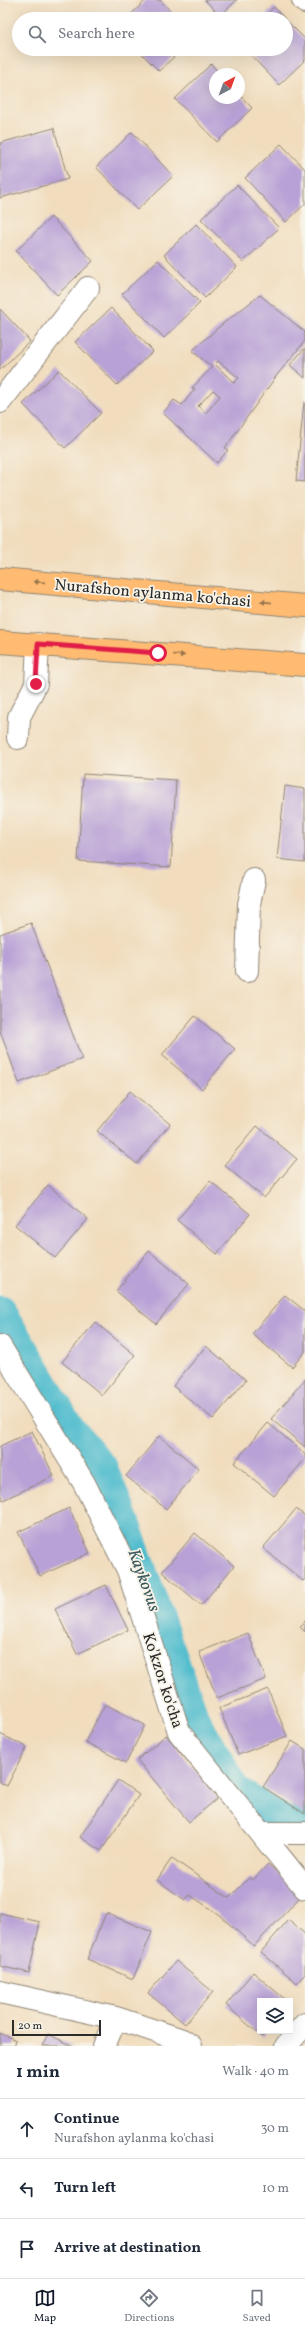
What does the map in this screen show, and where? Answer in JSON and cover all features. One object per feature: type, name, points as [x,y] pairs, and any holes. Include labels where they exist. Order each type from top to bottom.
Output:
[{"type":"main road","name":"Nurafshon aylanma ko'chasi","points":[[0,579],[305,606]]},
{"type":"main road","points":[[0,642],[305,665]]},
{"type":"street","points":[[0,402],[88,288]]},
{"type":"street","points":[[18,738],[18,716],[36,684],[38,644]]},
{"type":"street","points":[[247,971],[249,904],[254,880]]},
{"type":"street","name":"Ko'kzor ko'cha","points":[[0,1346],[84,1483],[128,1570],[179,1732],[305,1888]]},
{"type":"street","points":[[261,1833],[305,1833]]},
{"type":"street","points":[[0,1992],[116,2018],[182,2040],[191,2046]]},
{"type":"street","points":[[104,2046],[116,2018]]},
{"type":"street","points":[[286,2046],[305,2024]]},
{"type":"building","points":[[146,0],[160,0],[171,12],[133,12]]},
{"type":"building","points":[[205,0],[237,0],[224,12],[216,12]]},
{"type":"building","points":[[274,7],[279,12],[269,12]]},
{"type":"building","points":[[293,27],[305,39],[305,60],[279,85],[252,56],[293,56]]},
{"type":"building","points":[[144,56],[175,56],[159,71]]},
{"type":"building","points":[[211,64],[215,68],[209,68],[209,104],[245,104],[245,100],[252,108],[217,142],[175,99]]},
{"type":"building","points":[[54,128],[68,179],[0,198],[0,143]]},
{"type":"building","points":[[132,132],[173,176],[137,210],[96,167]]},
{"type":"building","points":[[281,144],[305,169],[305,204],[286,222],[245,178]]},
{"type":"building","points":[[237,185],[279,228],[243,262],[201,219]]},
{"type":"building","points":[[51,217],[93,261],[57,295],[16,251]]},
{"type":"building","points":[[196,224],[237,267],[205,298],[164,255]]},
{"type":"building","points":[[158,260],[200,303],[164,338],[122,294]]},
{"type":"building","points":[[260,295],[305,332],[305,341],[277,375],[225,448],[228,450],[217,463],[163,413],[174,400],[182,405],[195,389],[192,388],[212,367],[192,351],[220,326]],"holes":[[[218,361],[239,378],[234,383],[215,364]],[[213,390],[220,396],[206,413],[198,406]]]},
{"type":"building","points":[[111,308],[153,351],[117,385],[75,342]]},
{"type":"building","points":[[0,309],[30,341],[0,370]]},
{"type":"building","points":[[305,348],[305,378],[290,365]]},
{"type":"building","points":[[59,370],[101,413],[65,448],[23,404]]},
{"type":"building","points":[[305,402],[305,482],[296,481]]},
{"type":"building","points":[[83,774],[176,780],[171,867],[78,861]]},
{"type":"building","points":[[285,786],[305,789],[305,862],[277,859]]},
{"type":"building","points":[[31,923],[82,1059],[19,1083],[0,1031],[0,934]]},
{"type":"building","points":[[195,1016],[235,1049],[202,1089],[162,1055]]},
{"type":"building","points":[[130,1091],[170,1124],[137,1164],[97,1131]]},
{"type":"building","points":[[257,1126],[297,1159],[264,1198],[224,1165]]},
{"type":"building","points":[[210,1181],[250,1214],[217,1254],[177,1220]]},
{"type":"building","points":[[48,1185],[88,1219],[55,1258],[15,1225]]},
{"type":"building","points":[[149,1251],[189,1284],[156,1324],[116,1291]]},
{"type":"building","points":[[285,1295],[305,1311],[305,1352],[292,1367],[252,1334]]},
{"type":"building","points":[[95,1322],[135,1355],[102,1395],[62,1362]]},
{"type":"building","points":[[206,1346],[246,1380],[213,1419],[173,1386]]},
{"type":"building","points":[[305,1379],[305,1447],[271,1419]]},
{"type":"building","points":[[268,1423],[305,1454],[305,1459],[274,1496],[234,1463]]},
{"type":"building","points":[[32,1431],[54,1476],[3,1500],[0,1494],[0,1446]]},
{"type":"building","points":[[159,1436],[199,1469],[166,1509],[126,1476]]},
{"type":"building","points":[[69,1508],[90,1553],[40,1576],[18,1532]]},
{"type":"building","points":[[296,1509],[305,1516],[305,1579],[303,1581],[263,1548]]},
{"type":"building","points":[[195,1533],[234,1566],[201,1605],[162,1572]]},
{"type":"building","points":[[106,1585],[128,1630],[77,1654],[55,1609]]},
{"type":"building","points":[[305,1620],[305,1632],[300,1627]]},
{"type":"building","points":[[248,1633],[266,1679],[217,1698],[199,1652]]},
{"type":"building","points":[[268,1689],[287,1736],[238,1755],[219,1708]]},
{"type":"building","points":[[105,1704],[145,1725],[126,1763],[85,1742]]},
{"type":"building","points":[[0,1734],[27,1747],[7,1786],[0,1782]]},
{"type":"building","points":[[166,1735],[218,1798],[189,1822],[137,1760]]},
{"type":"building","points":[[292,1741],[305,1749],[305,1814],[263,1787]]},
{"type":"building","points":[[118,1780],[139,1795],[101,1851],[80,1837]]},
{"type":"building","points":[[172,1858],[229,1898],[250,1877],[253,1880],[268,1864],[302,1895],[254,1946],[218,1914],[190,1895],[185,1900],[157,1880]]},
{"type":"building","points":[[0,1913],[40,1922],[29,1973],[0,1966]]},
{"type":"building","points":[[106,1913],[152,1932],[133,1979],[87,1959]]},
{"type":"building","points":[[288,1920],[305,1934],[305,1974],[297,1983],[261,1952]]},
{"type":"building","points":[[176,1961],[213,1992],[185,2024],[148,1993]]},
{"type":"building","points":[[253,1972],[283,1998],[257,1998],[257,2033],[226,2005]]},
{"type":"building","points":[[0,2033],[16,2040],[14,2046],[0,2046]]},
{"type":"building","points":[[48,2034],[73,2046],[42,2046]]},
{"type":"waterway","name":"Kaykovus","points":[[0,1311],[70,1429],[102,1467],[126,1527],[195,1721],[237,1792],[286,1822],[305,1823]]},
{"type":"route","points":[[36,684],[38,644],[158,653]]}]
